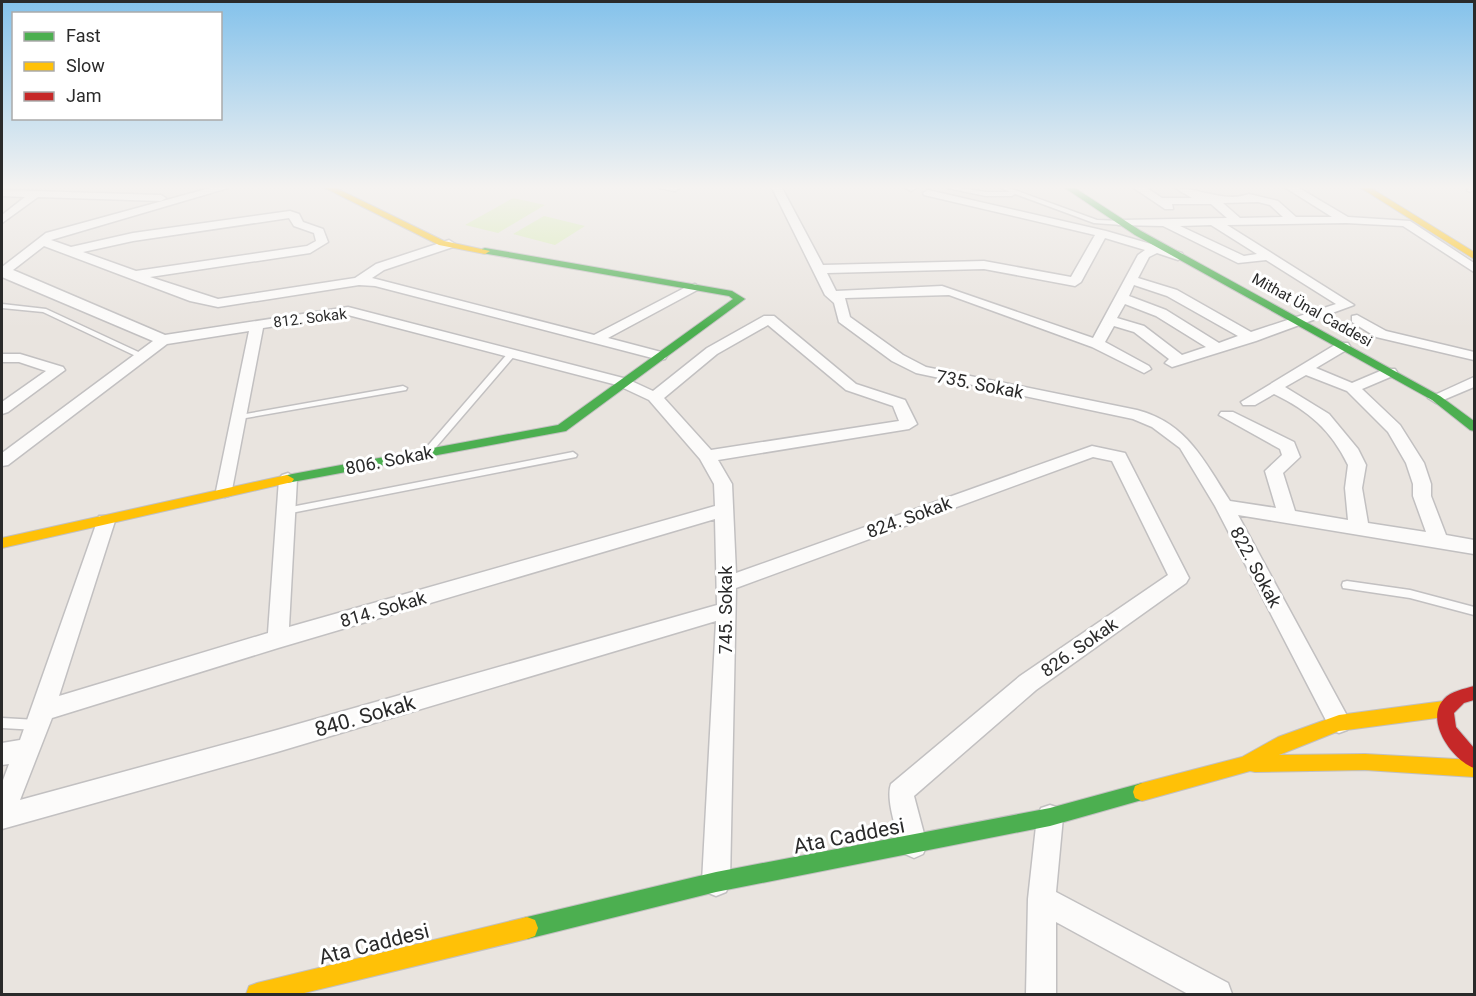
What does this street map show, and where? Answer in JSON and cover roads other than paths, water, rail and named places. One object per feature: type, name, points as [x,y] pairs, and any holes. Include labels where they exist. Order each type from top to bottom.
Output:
[{"type":"street","points":[[2,272],[47,238],[59,234]]},
{"type":"street","points":[[115,241],[117,234]]},
{"type":"street","points":[[70,251],[157,234]]},
{"type":"street","points":[[134,275],[310,249],[322,242],[321,234]]},
{"type":"street","points":[[429,234],[449,244],[695,288]]},
{"type":"street","points":[[800,234],[820,269],[984,265],[1075,282],[1101,234]]},
{"type":"street","points":[[1109,234],[1152,244]]},
{"type":"street","name":"Mithat Ünal Caddesi","points":[[1138,234],[1436,398],[1474,427]]},
{"type":"street","points":[[1097,344],[1157,234]]},
{"type":"street","points":[[1189,234],[1242,260],[1269,256]]},
{"type":"street","points":[[1423,234],[1474,268]]},
{"type":"street","points":[[1440,234],[1474,256]]},
{"type":"street","points":[[1109,320],[1138,328],[1176,362],[1347,305],[1236,235],[1204,242]]},
{"type":"street","points":[[47,238],[70,251],[218,303],[359,281],[375,282],[660,356]]},
{"type":"street","points":[[359,281],[380,267],[449,244]]},
{"type":"street","name":"735. Sokak","points":[[820,269],[832,295],[840,301],[844,319],[913,369],[1137,415],[1158,423]]},
{"type":"street","points":[[2,272],[163,340],[2,461]]},
{"type":"street","points":[[1130,280],[1172,293],[1251,338]]},
{"type":"street","points":[[596,339],[695,288]]},
{"type":"street","name":"806. Sokak","points":[[2,543],[106,521],[225,490],[562,428],[622,382],[740,299],[732,294],[695,288]]},
{"type":"street","points":[[832,295],[942,290],[1097,344],[1144,369]]},
{"type":"street","points":[[1121,298],[1161,313],[1218,348]]},
{"type":"street","name":"812. Sokak","points":[[163,340],[348,311],[622,382]]},
{"type":"street","points":[[655,397],[712,351],[769,319],[850,387],[899,403],[909,424],[707,456]]},
{"type":"street","points":[[1357,319],[1381,334],[1474,359]]},
{"type":"street","points":[[225,490],[257,325]]},
{"type":"street","points":[[1249,402],[1343,346]]},
{"type":"street","points":[[2,358],[20,358],[57,370],[2,409]]},
{"type":"street","points":[[1305,369],[1352,388],[1394,429],[1415,463],[1422,484],[1422,496],[1438,540]]},
{"type":"street","points":[[1352,388],[1390,372]]},
{"type":"street","name":"745. Sokak","points":[[622,382],[655,397],[707,456],[723,484],[727,610],[716,882]]},
{"type":"street","points":[[1436,398],[1474,382]]},
{"type":"street","points":[[1273,387],[1319,412],[1335,425],[1346,440],[1357,465],[1353,478],[1353,495],[1359,528]]},
{"type":"street","points":[[1227,414],[1288,446],[1291,457],[1274,471],[1287,516]]},
{"type":"street","name":"822. Sokak","points":[[1158,423],[1186,446],[1224,506],[1339,723]]},
{"type":"street","name":"824. Sokak","points":[[726,584],[1092,451]]},
{"type":"street","name":"826. Sokak","points":[[914,845],[900,792],[1028,683],[1179,578],[1119,457],[1092,451]]},
{"type":"street","points":[[278,639],[288,479]]},
{"type":"street","points":[[1224,506],[1474,547]]},
{"type":"street","name":"814. Sokak","points":[[40,718],[278,639],[724,510]]},
{"type":"street","points":[[2,812],[40,718],[106,521]]},
{"type":"street","name":"840. Sokak","points":[[2,817],[277,741],[727,610]]},
{"type":"street","points":[[1474,693],[1461,694],[1449,700],[1444,709],[1445,722],[1453,738],[1474,760]]},
{"type":"street","name":"Ata Caddesi","points":[[257,994],[716,882],[1050,817],[1246,764],[1284,743],[1339,723],[1444,709]]},
{"type":"street","points":[[2,754],[27,749]]},
{"type":"street","points":[[1246,764],[1316,759],[1386,761],[1474,769]]},
{"type":"street","points":[[1041,994],[1042,899],[1050,817]]},
{"type":"street","points":[[1042,899],[1217,994]]},
{"type":"lane","points":[[2,306],[44,310],[143,356]]},
{"type":"lane","points":[[427,453],[512,354]]},
{"type":"lane","points":[[240,417],[403,388]]},
{"type":"lane","points":[[286,511],[573,455]]},
{"type":"lane","points":[[1347,585],[1410,594],[1474,611]]},
{"type":"lane","points":[[2,723],[40,718]]}]
